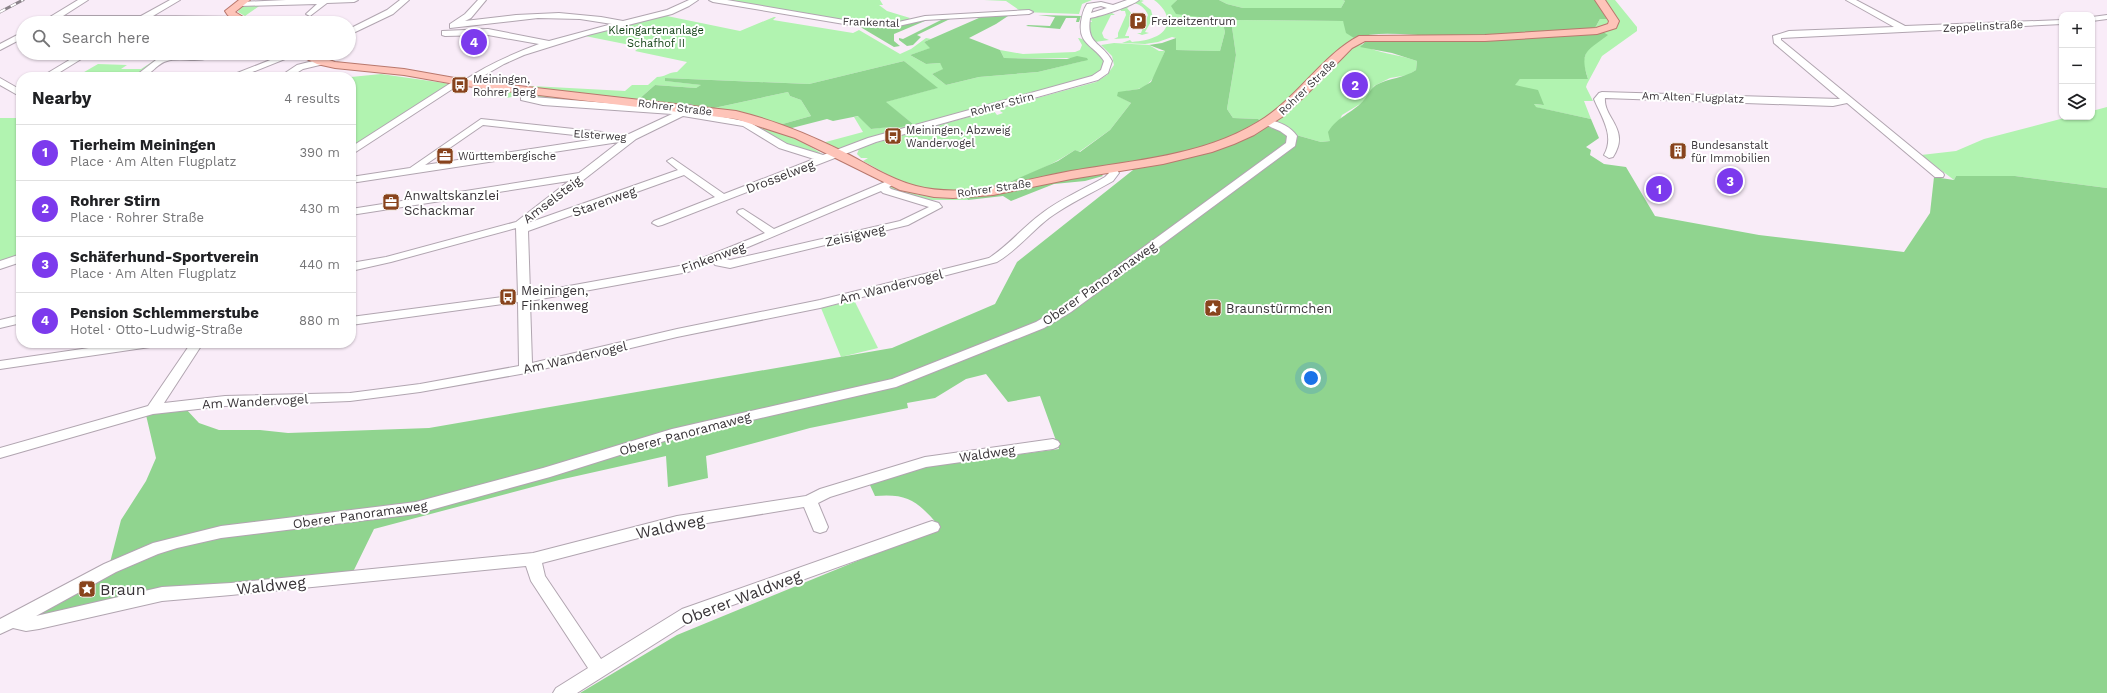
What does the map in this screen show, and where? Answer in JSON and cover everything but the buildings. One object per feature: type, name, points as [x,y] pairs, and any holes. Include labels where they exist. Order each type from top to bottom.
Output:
[{"type":"main road","name":"Rohrer Straße","points":[[316,60],[321,62],[404,72],[462,82],[688,111],[730,114],[756,120],[837,154],[888,184],[925,192],[962,194],[1164,159],[1218,146],[1251,132],[1284,110],[1348,46],[1362,38],[1485,38],[1597,31],[1612,26],[1614,21],[1600,0]]},
{"type":"main road","points":[[234,16],[230,11],[243,2]]},
{"type":"street","points":[[149,16],[176,0]]},
{"type":"street","points":[[243,2],[354,0]]},
{"type":"street","points":[[356,29],[390,12],[405,0]]},
{"type":"street","points":[[482,0],[468,16],[445,33],[488,32],[548,43]]},
{"type":"street","points":[[356,149],[462,82],[481,72],[548,43],[680,8],[694,0]]},
{"type":"street","name":"Frankental","points":[[713,0],[850,23],[894,25],[926,18],[1029,12]]},
{"type":"street","name":"Rohrer Stirn","points":[[837,154],[887,136],[1080,83],[1099,76],[1106,68],[1108,62],[1084,36],[1088,8],[1092,5],[1104,4],[1112,8],[1135,0]]},
{"type":"street","points":[[1850,0],[1904,29]]},
{"type":"street","points":[[56,16],[83,1]]},
{"type":"street","points":[[310,14],[325,1]]},
{"type":"street","points":[[223,16],[230,11]]},
{"type":"street","points":[[453,26],[508,18],[549,15],[597,18],[624,23]]},
{"type":"street","points":[[2095,19],[2107,17]]},
{"type":"street","name":"Zeppelinstraße","points":[[1904,29],[2059,22]]},
{"type":"street","points":[[1904,29],[1788,34],[1777,36],[1777,41],[1939,175]]},
{"type":"street","points":[[0,47],[16,39]]},
{"type":"street","points":[[55,72],[75,60]]},
{"type":"street","points":[[145,72],[162,60]]},
{"type":"street","points":[[245,72],[277,60]]},
{"type":"street","points":[[292,72],[300,67],[321,62]]},
{"type":"street","points":[[0,81],[16,91]]},
{"type":"street","name":"Am Alten Flugplatz","points":[[1609,155],[1615,144],[1614,135],[1599,99],[1602,95],[1833,103],[1843,102],[1846,97]]},
{"type":"street","points":[[524,98],[543,102],[688,111]]},
{"type":"street","name":"Amselsteig","points":[[356,265],[387,260],[521,227],[632,137],[688,111]]},
{"type":"street","name":"Rohrer Straße","points":[[688,111],[746,124],[783,146],[824,159]]},
{"type":"street","name":"Elsterweg","points":[[413,170],[481,122],[534,129],[632,137]]},
{"type":"street","name":"Oberer Panoramaweg","points":[[6,624],[110,568],[153,549],[177,542],[221,532],[416,508],[545,473],[672,434],[896,383],[959,359],[1040,325],[1066,309],[1291,144],[1292,136],[1289,132],[1284,128],[1267,122]]},
{"type":"street","name":"Elsterweg","points":[[356,179],[632,137]]},
{"type":"street","name":"Drosselweg","points":[[658,223],[837,154]]},
{"type":"street","points":[[672,161],[723,198]]},
{"type":"street","name":"Am Wandervogel","points":[[0,453],[153,410],[225,401],[350,398],[420,388],[526,369],[677,334],[820,304],[993,260],[1003,254],[1018,238],[1046,215],[1109,179],[1114,173],[1111,168]]},
{"type":"street","name":"Starenweg","points":[[521,227],[685,171]]},
{"type":"street","points":[[356,211],[583,176]]},
{"type":"street","name":"Finkenweg","points":[[356,320],[524,298],[688,268],[716,258],[888,184]]},
{"type":"street","name":"Zeisigweg","points":[[716,258],[719,263],[726,264],[860,234],[904,223],[937,207],[935,205],[887,191],[888,184]]},
{"type":"street","points":[[743,212],[773,234]]},
{"type":"street","points":[[521,227],[526,369]]},
{"type":"street","points":[[0,265],[16,260]]},
{"type":"street","points":[[0,324],[16,319]]},
{"type":"street","points":[[0,365],[116,348]]},
{"type":"street","points":[[153,410],[194,348]]},
{"type":"street","name":"Waldweg","points":[[6,624],[26,624],[39,622],[162,594],[231,589],[533,559],[677,522],[809,501],[825,493],[925,462],[1053,444]]},
{"type":"street","points":[[809,501],[820,527]]},
{"type":"street","name":"Oberer Waldweg","points":[[562,693],[688,614],[932,527]]},
{"type":"street","points":[[533,559],[537,577],[599,670]]},
{"type":"green space","points":[[723,0],[880,0],[883,5],[879,5],[887,11],[910,18],[899,22],[879,23],[852,21]]},
{"type":"green space","points":[[984,0],[1092,0],[1082,4],[1079,14],[1022,12],[1006,1]]},
{"type":"green space","points":[[1141,0],[1144,1],[1141,2],[1151,10],[1153,18],[1145,32],[1149,33],[1142,35],[1137,33],[1141,33],[1148,15],[1142,7],[1133,3]]},
{"type":"green space","points":[[1154,0],[1177,0],[1172,6],[1202,18],[1222,20],[1225,32],[1220,51],[1176,50],[1176,38],[1172,37],[1158,42],[1145,44],[1122,43],[1130,40],[1132,42],[1142,41],[1157,36],[1163,32],[1166,27],[1167,18],[1162,8]]},
{"type":"green space","points":[[1177,0],[1219,0],[1227,4],[1243,8],[1341,8],[1345,1],[1343,0],[1595,0],[1607,19],[1600,19],[1595,28],[1517,34],[1439,36],[1374,34],[1354,38],[1346,33],[1343,21],[1231,20],[1236,55],[1227,109],[1233,118],[1258,119],[1271,128],[1321,142],[1330,141],[1328,132],[1336,122],[1365,99],[1374,86],[1407,75],[1416,70],[1417,61],[1392,53],[1360,47],[1365,42],[1373,40],[1603,32],[1608,35],[1590,49],[1585,57],[1584,63],[1588,79],[1520,79],[1515,85],[1538,90],[1544,105],[1534,104],[1536,107],[1591,119],[1599,138],[1586,147],[1591,150],[1590,155],[1604,164],[1626,167],[1655,216],[1759,235],[1904,252],[1930,213],[1934,177],[1954,180],[1956,176],[2015,176],[2107,188],[2107,693],[580,693],[677,635],[940,527],[919,505],[912,501],[896,496],[875,496],[869,483],[912,469],[1059,449],[1040,396],[1008,402],[986,374],[966,379],[935,398],[907,403],[908,408],[810,428],[706,456],[708,478],[668,487],[666,456],[559,480],[374,529],[353,572],[41,619],[40,612],[107,574],[121,520],[146,481],[156,458],[146,415],[185,408],[199,423],[219,430],[260,430],[288,433],[429,428],[892,348],[995,304],[1017,262],[1133,170],[1103,167],[1005,184],[1058,161],[1075,150],[1080,152],[1110,130],[1131,103],[1117,96],[1118,92],[1139,89],[1151,82],[1165,51],[1149,45],[1162,43],[1176,38],[1176,50],[1220,51],[1225,32],[1222,20],[1176,14],[1171,6]]},
{"type":"green space","points":[[1219,0],[1345,1],[1341,8],[1243,8],[1227,4]]},
{"type":"green space","points":[[1595,0],[1615,0],[1637,27],[1637,31],[1602,56],[1587,84],[1586,87],[1593,101],[1584,101],[1591,119],[1535,107],[1534,104],[1543,105],[1514,85],[1520,79],[1588,79],[1583,62],[1595,28],[1600,19],[1607,18]]},
{"type":"green space","points":[[262,4],[245,16],[238,12],[241,6]]},
{"type":"green space","points":[[1126,6],[1129,7],[1127,8],[1132,14],[1132,19],[1125,36],[1129,36],[1129,38],[1114,39],[1118,37],[1118,33],[1126,15],[1125,11],[1121,11],[1120,9]]},
{"type":"green space","points":[[1112,13],[1115,15],[1111,15],[1102,33],[1104,38],[1109,40],[1095,42],[1092,40],[1087,22],[1092,22],[1091,20],[1088,20],[1089,18]]},
{"type":"green space","points":[[988,14],[1011,14],[996,24],[969,38],[1000,50],[1004,58],[1067,59],[1077,56],[1087,58],[1088,60],[1038,72],[979,77],[946,85],[932,74],[943,69],[940,63],[926,64],[910,55],[930,48],[924,42]]},
{"type":"green space","name":"Kleingartenanlage Schafhof II","points":[[662,15],[740,31],[774,17],[776,17],[773,20],[853,33],[859,30],[900,54],[911,49],[926,38],[931,39],[924,42],[931,48],[910,55],[926,64],[940,63],[944,69],[932,74],[946,85],[979,77],[1038,72],[1083,61],[1087,58],[1004,58],[1000,50],[1023,54],[1075,52],[1080,50],[1082,45],[1078,38],[1086,41],[1097,50],[1104,61],[1102,69],[1095,75],[840,149],[823,143],[863,132],[854,117],[859,116],[871,129],[913,124],[885,102],[937,88],[904,61],[809,84],[665,78],[666,81],[702,85],[696,88],[655,85],[638,100],[529,88],[532,86],[625,91],[632,85],[648,85],[657,77],[677,72],[687,62],[635,51],[640,47],[585,36]]},
{"type":"green space","points":[[1038,15],[1081,16],[1079,22],[1076,22],[1077,18],[1066,18],[1060,29],[1026,26],[1050,26],[1055,17]]},
{"type":"green space","points":[[932,18],[894,34],[894,41],[900,46],[894,47],[857,25],[899,26]]},
{"type":"green space","points":[[945,18],[952,18],[917,35],[921,37],[913,45],[907,46],[899,40],[899,38],[903,39]]},
{"type":"green space","points":[[1231,20],[1343,21],[1354,38],[1365,42],[1361,44],[1374,50],[1417,61],[1416,70],[1408,75],[1390,78],[1374,86],[1369,96],[1360,104],[1342,115],[1330,141],[1321,142],[1271,128],[1258,119],[1233,118],[1227,109],[1236,55]]},
{"type":"green space","points":[[1114,43],[1149,45],[1159,51],[1165,51],[1156,74],[1144,87],[1125,92],[1118,96],[1131,103],[1110,130],[1079,152],[1075,150],[1037,171],[996,186],[954,192],[933,191],[899,181],[863,161],[868,158],[861,158],[857,154],[859,149],[868,145],[993,110],[997,115],[1003,113],[997,109],[1096,82],[1107,75],[1114,65],[1112,56],[1101,45]]},
{"type":"green space","points":[[155,60],[158,60],[141,72],[84,72],[98,64],[127,65],[121,69],[141,69]]},
{"type":"green space","points":[[904,61],[938,88],[886,102],[913,124],[893,129],[891,127],[871,129],[858,116],[833,121],[827,119],[788,129],[779,125],[811,116],[801,100],[790,96],[788,92],[714,108],[638,100],[655,85],[696,88],[701,85],[665,81],[665,78],[809,84]]},
{"type":"green space","points":[[381,74],[451,84],[356,147],[356,76]]},
{"type":"green space","points":[[483,87],[682,110],[541,99],[536,96],[524,94],[507,98],[487,93],[488,91],[480,88]]},
{"type":"green space","points":[[788,92],[790,96],[801,100],[811,116],[779,125],[714,108]]},
{"type":"green space","points":[[2107,107],[2107,188],[2015,176],[1956,176],[1954,180],[1921,155],[1956,151],[1984,139],[2059,119],[2095,120],[2095,110]]},
{"type":"green space","points":[[694,111],[728,117],[762,126],[794,138],[824,155],[792,147],[760,130]]},
{"type":"green space","points":[[0,118],[16,118],[16,259],[0,264]]},
{"type":"green space","points":[[1099,172],[1103,176],[1085,181],[1054,184],[1011,201],[1003,196],[968,200],[965,196]]},
{"type":"green space","points":[[892,186],[919,195],[965,196],[968,200],[922,200],[889,188]]},
{"type":"green space","points":[[854,300],[878,348],[841,357],[821,308]]},
{"type":"railway","points":[[0,12],[23,0]]},
{"type":"place","name":"Freizeitzentrum","points":[[1138,21]]},
{"type":"place","name":"Pension Schlemmerstube","points":[[474,42]]},
{"type":"place","name":"Meiningen, Rohrer Berg","points":[[460,85]]},
{"type":"place","name":"Rohrer Stirn","points":[[1355,85]]},
{"type":"place","name":"Meiningen, Abzweig Wandervogel","points":[[893,136]]},
{"type":"place","name":"Bundesanstalt für Immobilien","points":[[1678,151]]},
{"type":"place","name":"Württembergische","points":[[445,156]]},
{"type":"place","name":"Schäferhund-Sportverein","points":[[1730,181]]},
{"type":"place","name":"Tierheim Meiningen","points":[[1659,189]]},
{"type":"place","name":"Anwaltskanzlei Schackmar","points":[[391,202]]},
{"type":"place","name":"Meiningen, Finkenweg","points":[[508,297]]},
{"type":"place","name":"Braunstürmchen","points":[[1213,308]]},
{"type":"place","name":"Braun","points":[[87,589]]}]
